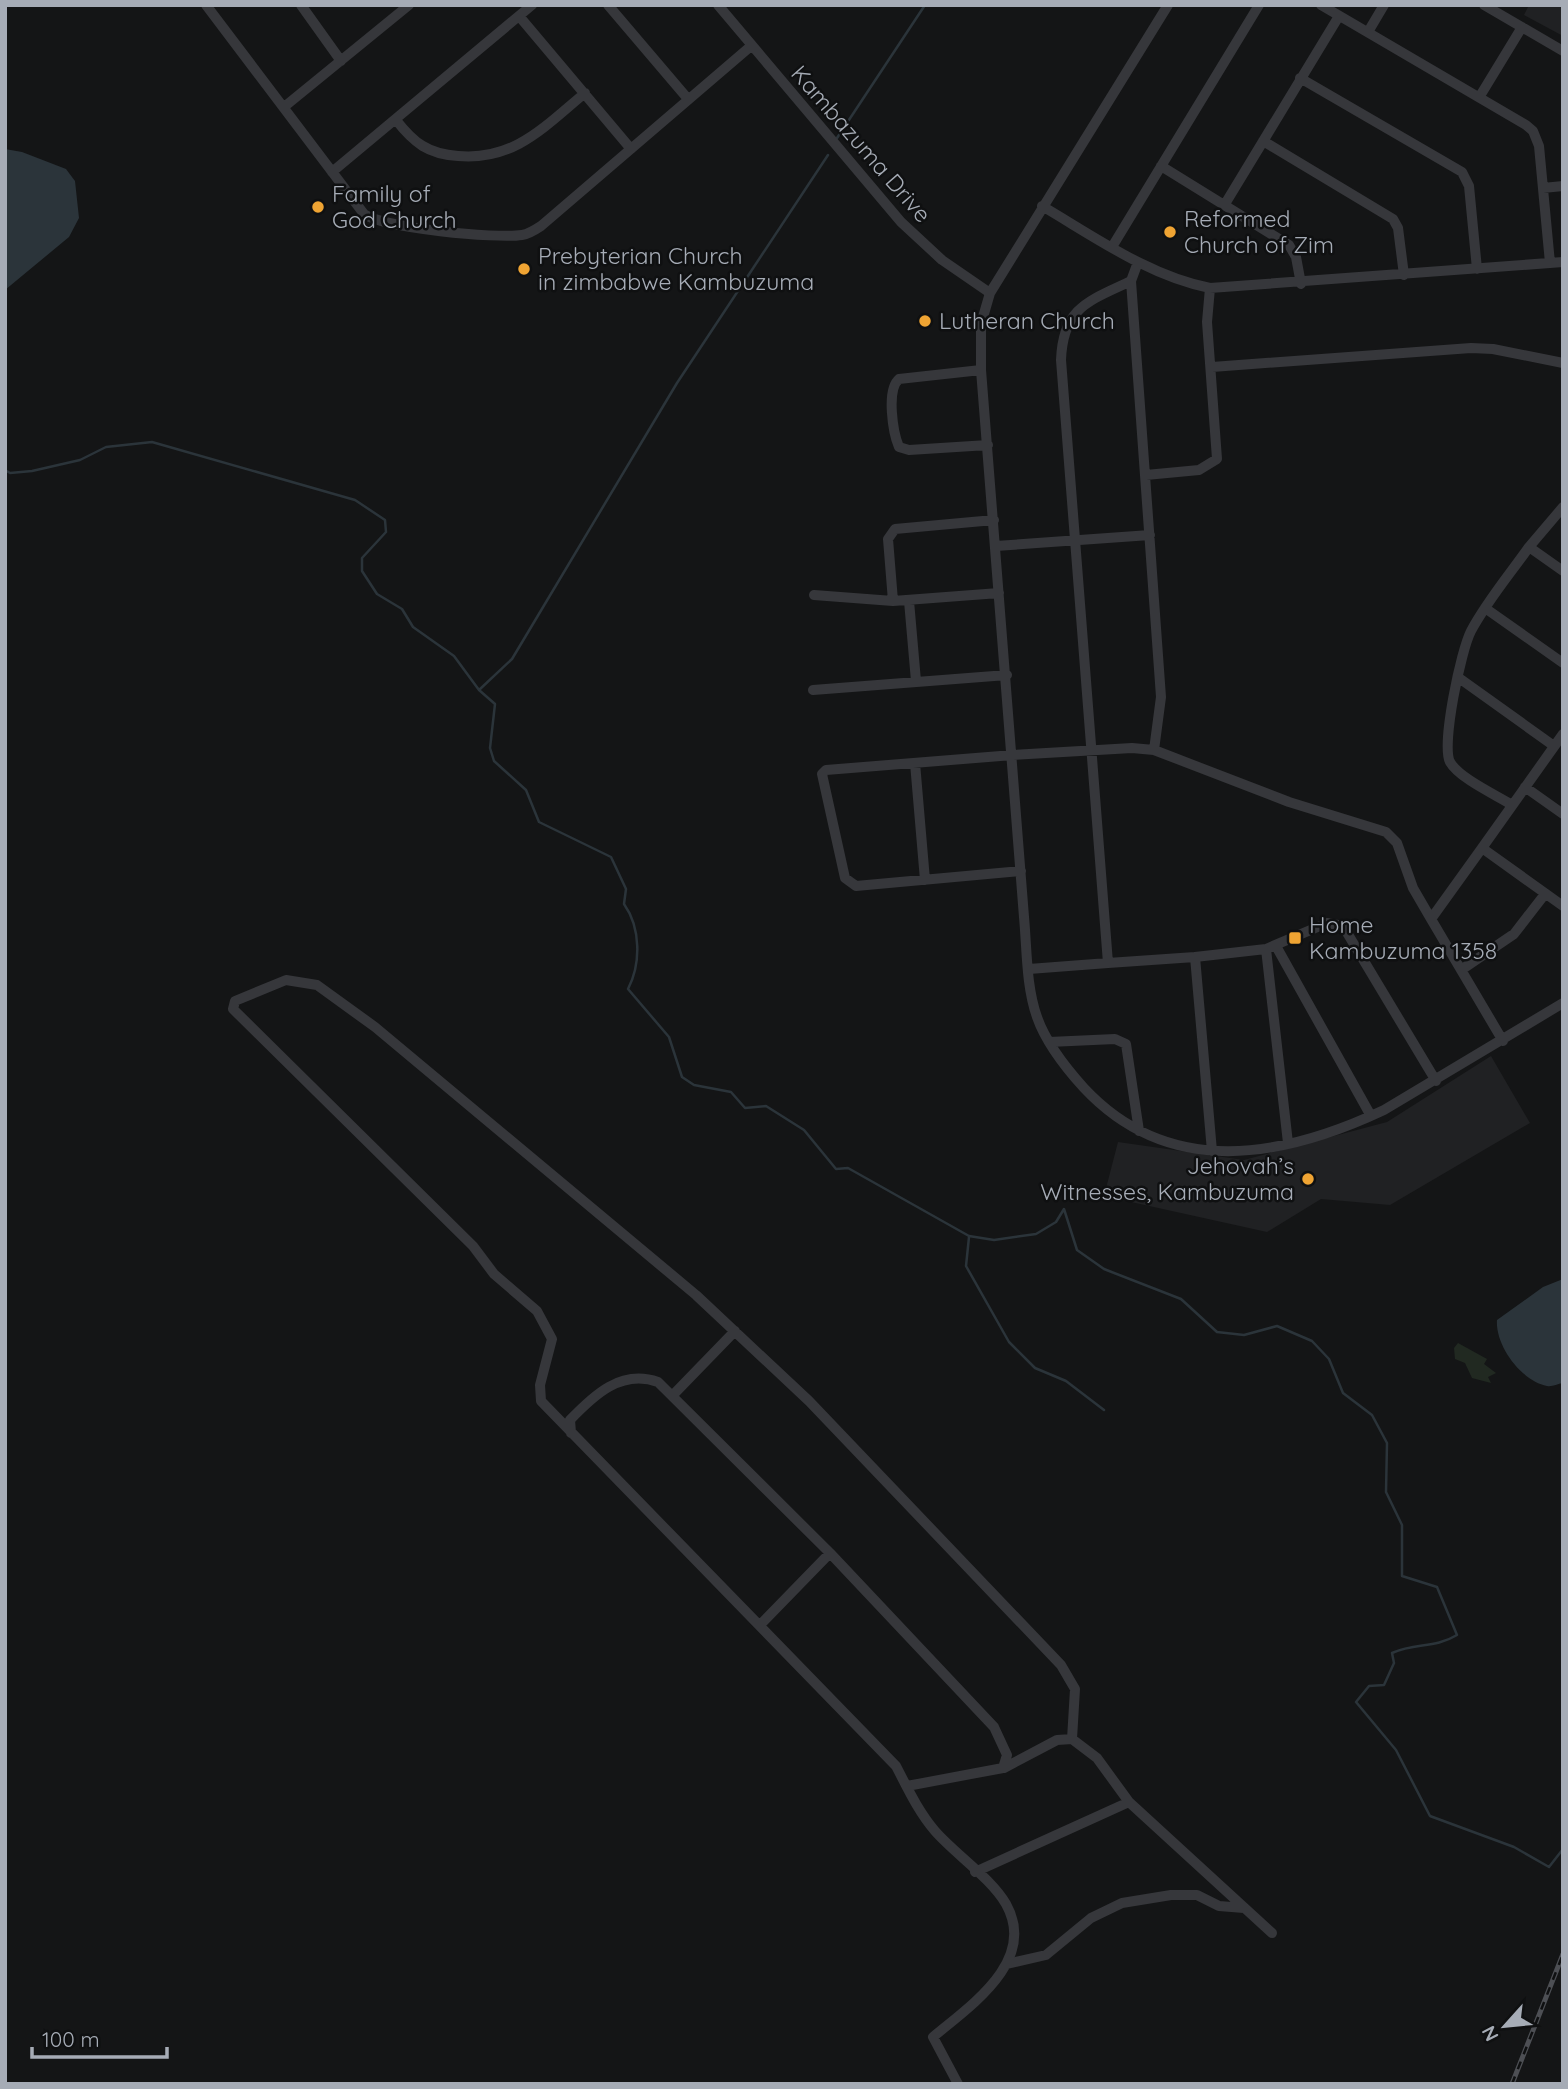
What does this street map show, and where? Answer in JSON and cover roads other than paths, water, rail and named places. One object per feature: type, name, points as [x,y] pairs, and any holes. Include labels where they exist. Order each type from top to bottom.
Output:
[{"type":"street","points":[[206,5],[364,214],[373,220],[516,235],[531,232],[541,226],[751,46]]},
{"type":"street","points":[[301,5],[341,61]]},
{"type":"street","points":[[284,107],[409,5]]},
{"type":"street","points":[[332,172],[532,5]]},
{"type":"street","points":[[608,5],[688,99]]},
{"type":"street","name":"Kambazuma Drive","points":[[718,5],[901,222],[942,260],[990,293]]},
{"type":"street","points":[[1168,5],[990,293],[981,324],[981,370],[1029,970],[1036,1015],[1049,1042],[1093,1097],[1139,1131],[1168,1142],[1212,1151],[1249,1153],[1371,1116],[1436,1081],[1563,1003]]},
{"type":"street","points":[[1112,247],[1259,5]]},
{"type":"street","points":[[1321,5],[1480,96],[1533,131],[1539,146],[1550,263]]},
{"type":"street","points":[[1368,32],[1384,5]]},
{"type":"street","points":[[1484,5],[1563,51]]},
{"type":"street","points":[[519,16],[631,149]]},
{"type":"street","points":[[1225,204],[1339,16]]},
{"type":"street","points":[[1480,96],[1522,27]]},
{"type":"street","points":[[1300,78],[1462,172],[1469,186],[1477,269]]},
{"type":"street","points":[[396,120],[416,144],[429,152],[475,158],[500,155],[530,137],[584,93]]},
{"type":"street","points":[[1263,141],[1388,215],[1398,228],[1404,275]]},
{"type":"street","points":[[1161,166],[1289,245],[1296,257],[1301,284]]},
{"type":"street","points":[[1544,188],[1563,186]]},
{"type":"street","points":[[1042,206],[1138,262],[1177,279],[1210,288],[1301,284],[1563,262]]},
{"type":"street","points":[[1138,262],[1131,281],[1161,697],[1154,750]]},
{"type":"street","points":[[1108,963],[1061,360],[1064,335],[1074,312],[1131,281]]},
{"type":"street","points":[[1146,475],[1199,470],[1217,459],[1207,322],[1210,288]]},
{"type":"street","points":[[1212,367],[1471,348],[1493,349],[1563,363]]},
{"type":"street","points":[[981,370],[899,379],[894,383],[892,395],[899,447],[909,450],[988,445]]},
{"type":"street","points":[[1512,805],[1459,772],[1449,760],[1446,743],[1466,643],[1485,608],[1546,523],[1563,507]]},
{"type":"street","points":[[893,601],[888,539],[894,529],[993,520]]},
{"type":"street","points":[[996,546],[1150,536]]},
{"type":"street","points":[[1529,547],[1563,571]]},
{"type":"street","points":[[814,596],[909,601],[999,593]]},
{"type":"street","points":[[909,601],[916,681]]},
{"type":"street","points":[[1485,608],[1563,663]]},
{"type":"street","points":[[813,690],[1007,675]]},
{"type":"street","points":[[1459,678],[1554,746]]},
{"type":"street","points":[[1431,919],[1563,734]]},
{"type":"street","points":[[1021,871],[856,886],[845,878],[822,774],[827,770],[1013,755],[1092,750],[1154,750],[1277,798],[1386,832],[1397,844],[1413,888],[1503,1041]]},
{"type":"street","points":[[915,763],[925,880]]},
{"type":"street","points":[[1525,786],[1563,814]]},
{"type":"street","points":[[1482,848],[1563,906]]},
{"type":"street","points":[[1461,970],[1514,934],[1545,894]]},
{"type":"street","points":[[1029,970],[1195,957],[1271,947],[1316,927],[1335,922],[1343,926],[1436,1081]]},
{"type":"street","points":[[1271,947],[1371,1116]]},
{"type":"street","points":[[1271,947],[1288,1143]]},
{"type":"street","points":[[1195,957],[1212,1151]]},
{"type":"street","points":[[958,2084],[933,2037],[989,1989],[1007,1964],[1014,1944],[1012,1921],[1005,1903],[929,1824],[896,1766],[541,1401],[540,1385],[552,1339],[537,1311],[494,1274],[472,1246],[233,1009],[235,1000],[286,980],[317,985],[375,1027],[696,1295],[809,1401],[1061,1665],[1075,1689],[1072,1739]]},
{"type":"street","points":[[1049,1042],[1115,1039],[1126,1044],[1139,1131]]},
{"type":"street","points":[[672,1396],[735,1331]]},
{"type":"street","points":[[571,1433],[570,1420],[606,1388],[629,1378],[643,1377],[658,1382],[830,1553],[993,1727],[1007,1755],[1003,1768]]},
{"type":"street","points":[[760,1625],[830,1553]]},
{"type":"street","points":[[907,1786],[1003,1768],[1057,1740],[1072,1739],[1097,1758],[1129,1802],[1272,1933]]},
{"type":"street","points":[[975,1872],[1129,1802]]},
{"type":"street","points":[[1007,1964],[1046,1955],[1091,1918],[1122,1903],[1171,1895],[1197,1895],[1219,1906],[1244,1908]]},
{"type":"waterway","points":[[837,138],[925,5]]},
{"type":"waterway","points":[[479,690],[512,659],[677,383],[828,155]]},
{"type":"waterway","points":[[5,470],[10,473],[32,471],[80,460],[106,447],[152,442],[355,500],[385,520],[386,532],[362,558],[362,571],[377,594],[402,609],[413,627],[454,656],[479,690],[495,704],[490,748],[494,761],[526,790],[539,822],[611,857],[626,889],[624,904],[634,924],[636,935],[637,957],[628,989],[669,1037],[682,1077],[694,1085],[731,1092],[745,1108],[766,1106],[804,1130],[836,1169],[848,1168],[969,1236],[994,1240],[1036,1234],[1056,1222],[1064,1209],[1077,1250],[1104,1269],[1181,1299],[1217,1332],[1244,1335],[1277,1326],[1312,1341],[1329,1359],[1343,1393],[1372,1415],[1387,1443],[1386,1492],[1402,1525],[1402,1576],[1437,1587],[1457,1635],[1441,1642],[1392,1653],[1394,1663],[1384,1685],[1369,1686],[1356,1702],[1396,1750],[1430,1816],[1514,1847],[1549,1867],[1563,1849]]},
{"type":"waterway","points":[[969,1237],[966,1266],[1009,1342],[1035,1368],[1066,1381],[1104,1410]]},
{"type":"railway","points":[[1512,2084],[1563,1954]]},
{"type":"place","name":"Family of God Church","points":[[318,207]]},
{"type":"place","name":"Reformed Church of Zim","points":[[1170,232]]},
{"type":"place","name":"Prebyterian Church in zimbabwe Kambuzuma","points":[[524,269]]},
{"type":"place","name":"Lutheran Church","points":[[925,321]]},
{"type":"place","name":"Home Kambuzuma 1358","points":[[1295,938]]},
{"type":"place","name":"Jehovah’s Witnesses, Kambuzuma","points":[[1308,1179]]}]
